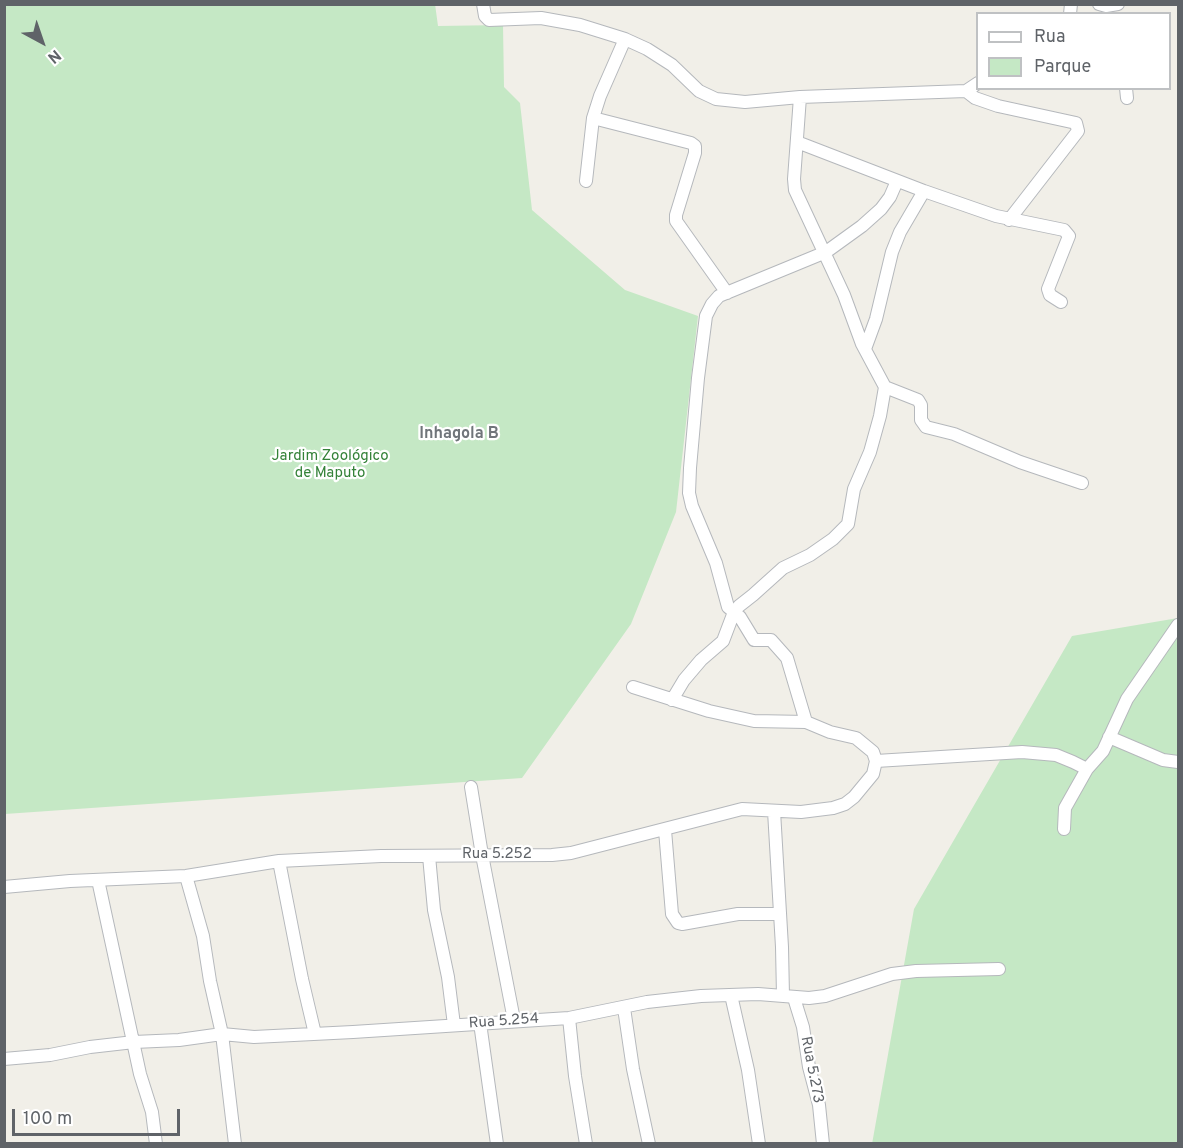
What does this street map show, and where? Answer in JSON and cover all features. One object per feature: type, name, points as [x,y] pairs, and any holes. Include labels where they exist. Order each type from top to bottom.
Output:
[{"type":"street","points":[[483,4],[485,16],[489,20],[541,18],[580,24],[625,39],[647,49],[672,65],[699,91],[716,99],[745,102],[800,97],[886,96],[966,91],[976,84]]},
{"type":"street","points":[[1099,4],[1106,6],[1120,4]]},
{"type":"street","points":[[586,181],[593,118],[625,39]]},
{"type":"street","points":[[966,91],[975,98],[998,106],[1076,123],[1078,126],[1078,132],[1009,220]]},
{"type":"street","points":[[672,700],[684,680],[701,660],[723,641],[734,612],[783,568],[810,555],[833,539],[848,524],[855,489],[870,452],[880,416],[885,387],[865,349],[826,252],[795,190],[800,97]]},
{"type":"street","points":[[593,118],[691,143],[695,146],[676,221],[727,293]]},
{"type":"street","points":[[797,142],[924,191],[1009,220],[1065,230],[1069,236],[1048,289],[1050,295],[1061,302]]},
{"type":"street","points":[[806,722],[787,658],[771,640],[754,640],[744,622],[726,604],[716,563],[692,506],[689,493],[696,400],[706,316],[718,296],[826,252],[881,209],[890,197],[897,180]]},
{"type":"street","points":[[865,349],[876,319],[892,252],[900,232],[924,191]]},
{"type":"street","points":[[885,387],[918,400],[921,405],[921,420],[926,427],[954,434],[1020,462],[1082,483]]},
{"type":"street","points":[[1064,829],[1065,808],[1087,769],[1103,751],[1127,699],[1179,625]]},
{"type":"street","points":[[633,687],[672,700],[754,721],[806,722],[830,732],[856,738],[873,752],[876,761],[1022,752],[1056,755],[1087,769]]},
{"type":"street","points":[[1109,737],[1163,760],[1179,762]]},
{"type":"street","name":"Rua 5.252","points":[[4,887],[186,876],[279,861],[571,853],[742,809],[813,811],[845,804],[873,774],[876,761]]},
{"type":"street","points":[[471,787],[514,1020]]},
{"type":"street","name":"Rua 5.273","points":[[774,811],[788,997],[803,1028],[809,1067],[819,1104],[823,1143]]},
{"type":"street","points":[[665,830],[672,914],[678,922],[682,924],[738,914],[780,914]]},
{"type":"street","points":[[429,856],[434,910],[448,977],[454,1025]]},
{"type":"street","points":[[279,861],[315,1034]]},
{"type":"street","points":[[186,876],[203,936],[222,1034],[235,1143]]},
{"type":"street","points":[[98,880],[140,1074],[152,1112],[156,1143]]},
{"type":"street","name":"Rua 5.254","points":[[4,1059],[50,1055],[134,1042],[179,1040],[222,1034],[254,1037],[569,1018],[670,999],[731,995],[825,996],[892,974],[999,969]]},
{"type":"street","points":[[731,995],[748,1070],[759,1143]]},
{"type":"street","points":[[624,1008],[633,1069],[649,1143]]},
{"type":"street","points":[[569,1018],[575,1076],[586,1143]]},
{"type":"street","points":[[480,1023],[497,1143]]},
{"type":"green space","name":"Jardim Zoológico de Maputo","points":[[435,4],[438,26],[503,25],[504,87],[520,103],[532,210],[625,290],[698,316],[676,512],[631,624],[522,778],[5,814],[5,5]]},
{"type":"green space","points":[[1178,618],[1178,1143],[872,1144],[914,909],[1072,636]]},
{"type":"district","name":"Inhagola B","points":[[459,435]]}]
